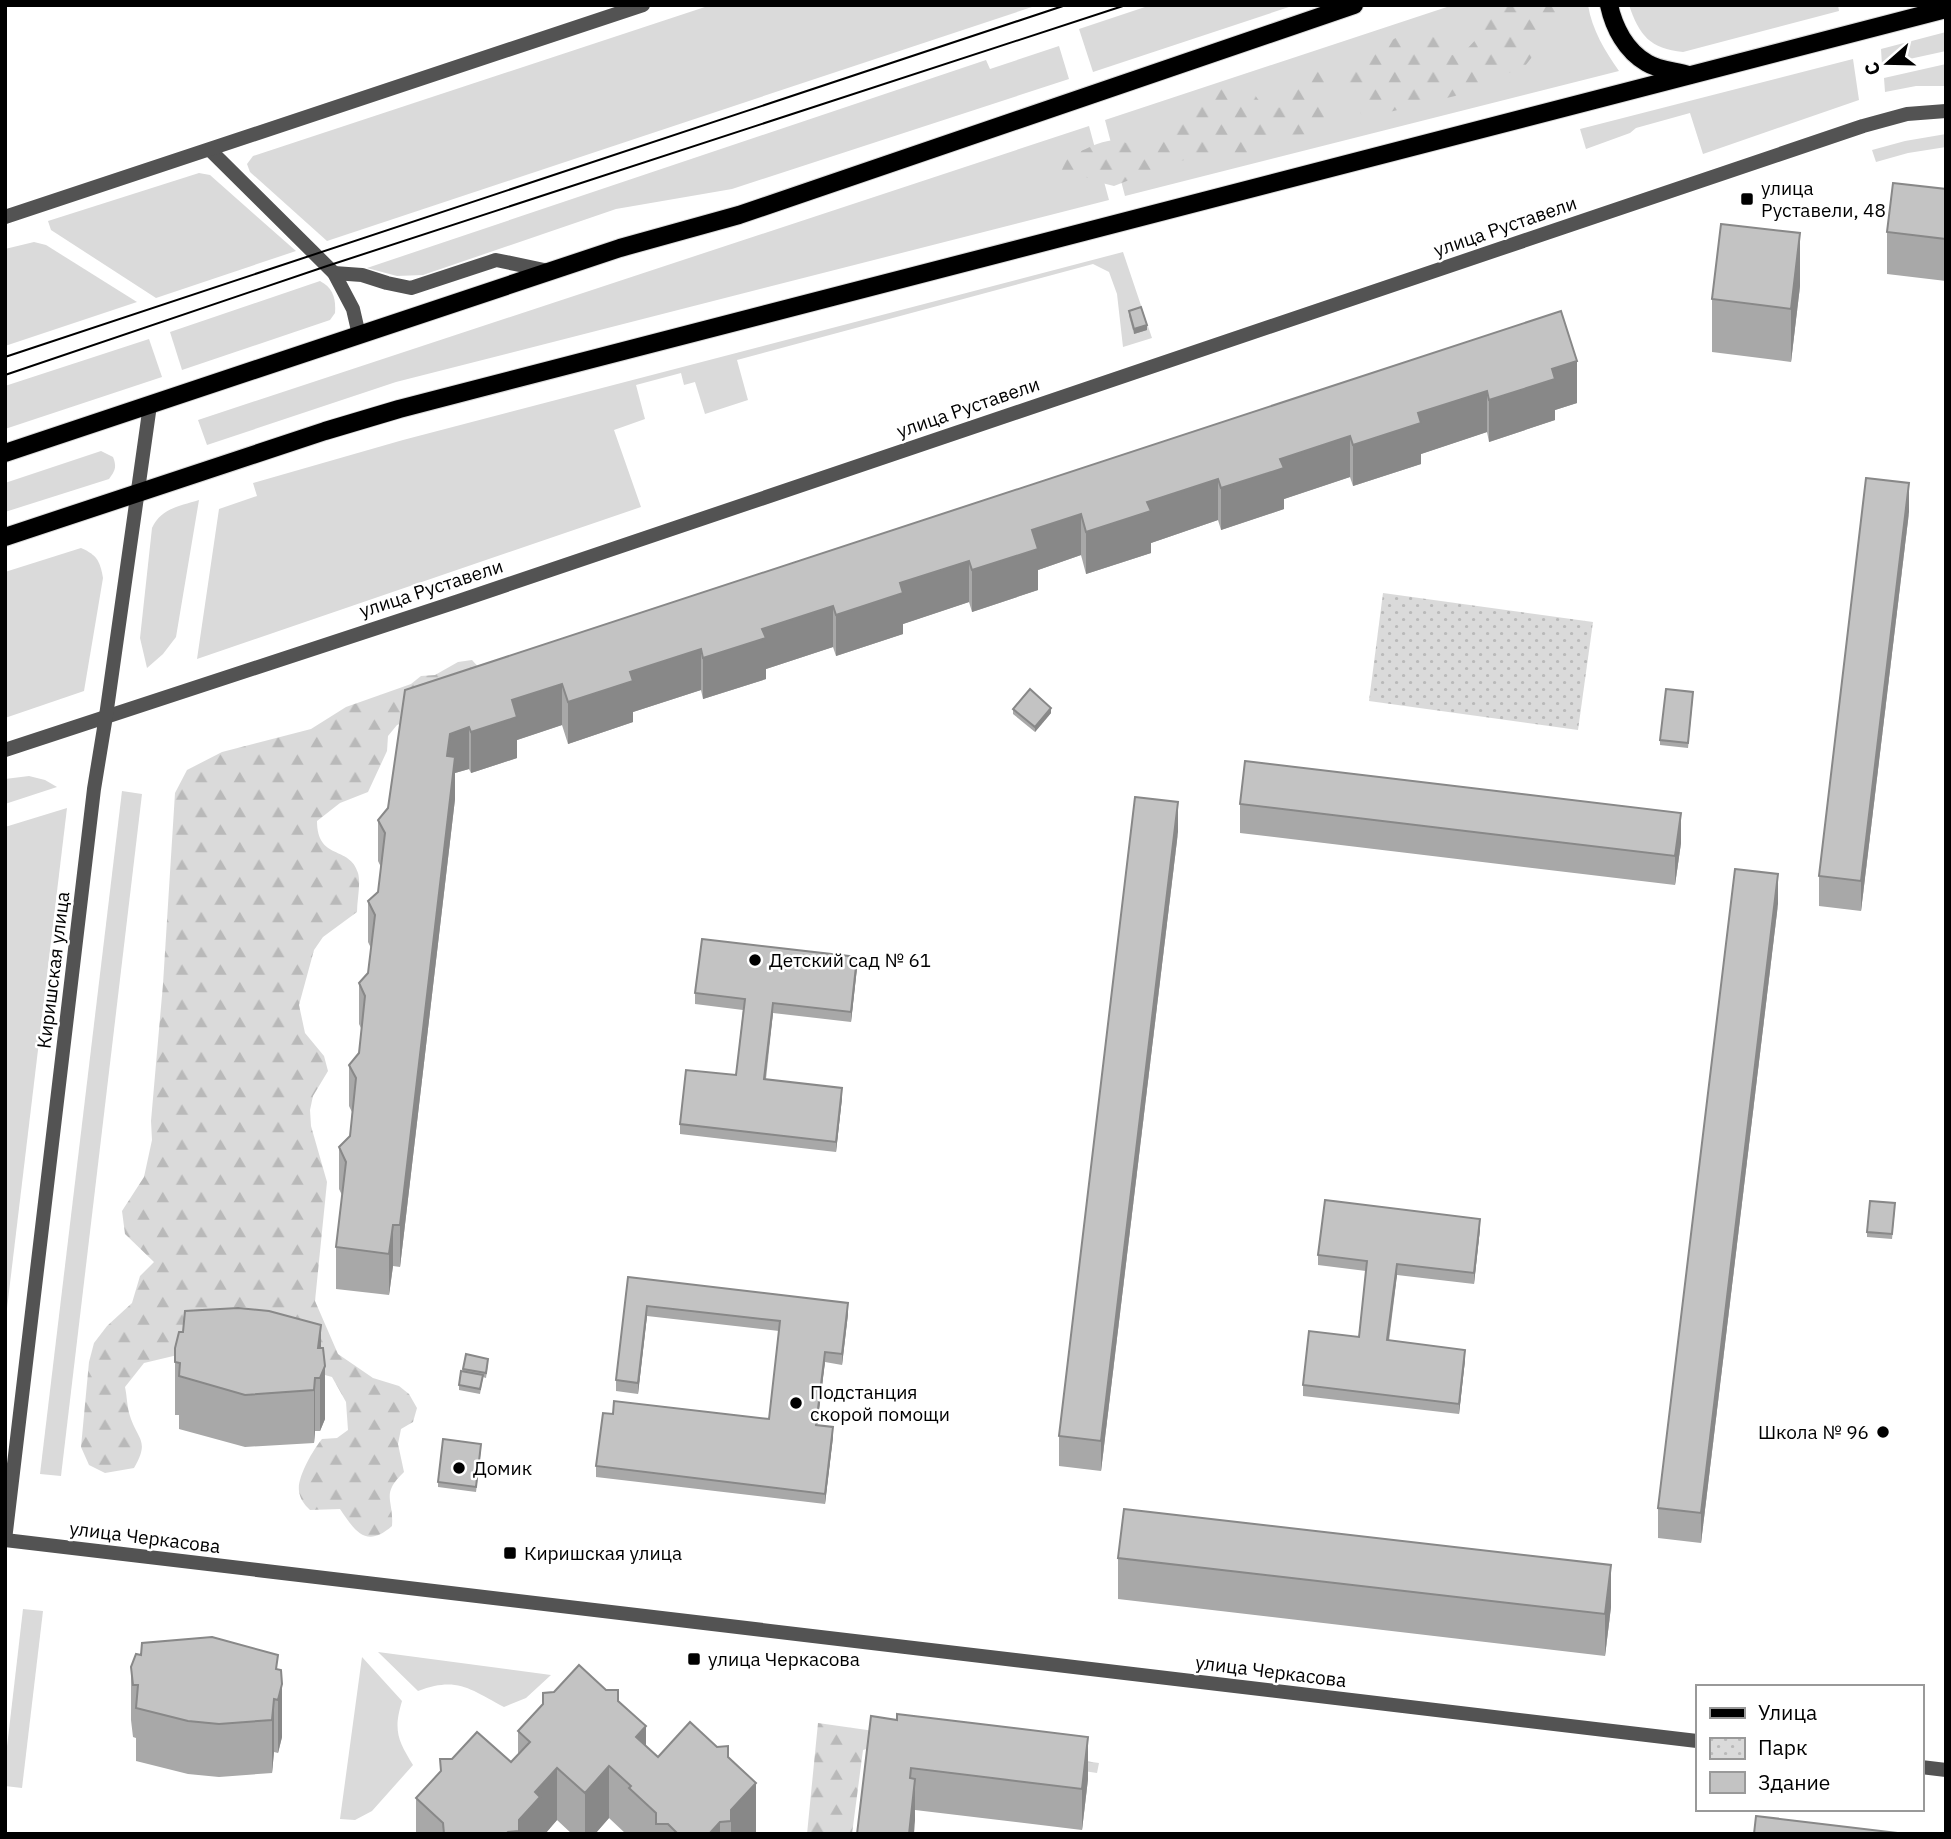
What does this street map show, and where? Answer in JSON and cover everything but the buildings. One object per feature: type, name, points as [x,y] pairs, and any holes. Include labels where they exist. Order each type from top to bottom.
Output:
[{"type":"main road","points":[[5,453],[620,248],[738,215],[1354,5]]},
{"type":"main road","points":[[1609,5],[1613,24],[1630,50],[1648,65],[1692,75]]},
{"type":"main road","points":[[5,537],[325,431],[398,410],[1946,9]]},
{"type":"street","points":[[5,217],[643,5]]},
{"type":"street","name":"улица Руставели","points":[[5,750],[459,601],[1850,130],[1907,114],[1946,111]]},
{"type":"street","points":[[210,150],[334,273],[353,309],[359,334]]},
{"type":"street","points":[[334,273],[362,275],[387,284],[411,288],[496,260],[550,271]]},
{"type":"street","name":"Киришская улица","points":[[5,1540],[92,803],[150,405]]},
{"type":"street","name":"улица Черкасова","points":[[5,1540],[1696,1741]]},
{"type":"street","points":[[1923,1768],[1946,1770]]},
{"type":"green space","points":[[711,5],[1038,5],[327,241],[250,172],[247,164],[253,156]]},
{"type":"green space","points":[[1151,5],[1295,5],[1093,72],[1079,29]]},
{"type":"green space","points":[[1453,5],[1588,5],[1600,40],[1619,71],[1125,196],[1105,120]]},
{"type":"green space","points":[[1487,5],[1566,5],[1564,16],[1525,66],[1455,96],[1369,117],[1361,114],[1356,92],[1350,86],[1336,85],[1327,97],[1325,124],[1316,134],[1286,135],[1270,149],[1250,155],[1238,153],[1178,161],[1114,186],[1084,176],[1071,178],[1060,174],[1067,158],[1097,144],[1114,140],[1136,145],[1149,144],[1156,140],[1172,118],[1232,83],[1245,85],[1268,109],[1282,107],[1293,94],[1293,73],[1351,64],[1392,40],[1412,32],[1433,36],[1452,55],[1465,51],[1482,33]]},
{"type":"green space","points":[[1629,5],[1838,5],[1839,11],[1683,52],[1662,48],[1647,39],[1637,25]]},
{"type":"green space","points":[[1946,32],[1946,51],[1882,65],[1881,49]]},
{"type":"green space","points":[[1059,46],[1069,79],[732,189],[616,209],[423,275],[397,276],[367,268],[986,60],[990,69]]},
{"type":"green space","points":[[1853,59],[1859,100],[1703,154],[1690,113],[1636,128],[1630,133],[1586,149],[1580,129]]},
{"type":"green space","points":[[1946,64],[1946,86],[1916,86],[1885,92],[1884,78]]},
{"type":"green space","points":[[1089,126],[1109,200],[396,382],[207,445],[198,420]]},
{"type":"green space","points":[[1946,134],[1946,147],[1876,162],[1872,150],[1905,141]]},
{"type":"green space","points":[[199,173],[210,175],[296,251],[156,298],[51,230],[48,221]]},
{"type":"green space","points":[[34,242],[46,245],[137,302],[5,346],[5,249]]},
{"type":"green space","points":[[1123,252],[1152,338],[1123,347],[1117,294],[1109,272],[1093,264],[737,360],[748,400],[705,414],[695,382],[684,385],[681,373],[636,385],[645,419],[614,430],[641,507],[197,659],[219,509],[257,496],[253,483],[403,440]]},
{"type":"green space","points":[[320,281],[331,290],[334,298],[335,313],[330,320],[182,370],[170,332]]},
{"type":"green space","points":[[149,339],[162,377],[5,429],[5,386]]},
{"type":"green space","points":[[101,451],[114,460],[115,469],[109,479],[5,512],[5,483]]},
{"type":"green space","points":[[199,500],[176,637],[163,654],[147,668],[140,638],[152,528],[166,512]]},
{"type":"green space","points":[[81,548],[97,559],[103,578],[84,691],[5,718],[5,572]]},
{"type":"green space","points":[[1383,593],[1593,622],[1578,730],[1369,701]]},
{"type":"green space","points":[[472,660],[482,671],[480,697],[397,725],[388,736],[387,751],[368,792],[340,803],[317,821],[322,842],[354,864],[358,873],[357,912],[323,937],[314,950],[299,1005],[305,1033],[324,1056],[328,1071],[313,1096],[310,1110],[311,1126],[327,1182],[315,1301],[338,1354],[373,1378],[399,1386],[409,1394],[417,1408],[413,1422],[401,1429],[398,1444],[404,1472],[390,1492],[392,1526],[383,1533],[368,1537],[356,1530],[340,1509],[310,1510],[303,1501],[299,1491],[300,1479],[314,1450],[322,1439],[337,1438],[348,1430],[346,1402],[332,1377],[290,1365],[186,1353],[144,1363],[125,1387],[130,1416],[142,1446],[139,1459],[134,1468],[105,1473],[89,1465],[81,1447],[89,1362],[94,1343],[107,1326],[132,1303],[140,1276],[154,1262],[125,1234],[122,1211],[144,1177],[152,1140],[151,1121],[175,793],[187,770],[222,752],[311,729],[346,707],[411,684],[421,676],[435,675],[458,662]]},
{"type":"green space","points":[[29,776],[45,780],[57,787],[5,804],[5,779]]},
{"type":"green space","points":[[122,791],[142,794],[61,1476],[40,1474]]},
{"type":"green space","points":[[67,808],[5,1325],[5,827]]},
{"type":"green space","points":[[23,1609],[43,1611],[22,1788],[5,1786],[5,1764]]},
{"type":"green space","points":[[378,1652],[551,1675],[526,1698],[504,1707],[472,1690],[453,1685],[418,1691]]},
{"type":"green space","points":[[362,1657],[402,1701],[398,1735],[413,1765],[372,1811],[355,1820],[340,1819]]},
{"type":"green space","points":[[818,1723],[1099,1763],[1097,1773],[890,1742],[863,1750],[852,1834],[807,1834]]},
{"type":"tram line","points":[[5,357],[1066,5]]},
{"type":"tram line","points":[[5,375],[327,266],[1126,5]]},
{"type":"place","name":"улица Руставели, 48","points":[[1747,199]]},
{"type":"place","name":"Детский сад № 61","points":[[755,960]]},
{"type":"place","name":"Подстанция скорой помощи","points":[[796,1403]]},
{"type":"place","name":"Школа № 96","points":[[1883,1432]]},
{"type":"place","name":"Домик","points":[[459,1468]]},
{"type":"place","name":"Киришская улица","points":[[510,1553]]},
{"type":"place","name":"улица Черкасова","points":[[694,1659]]}]
